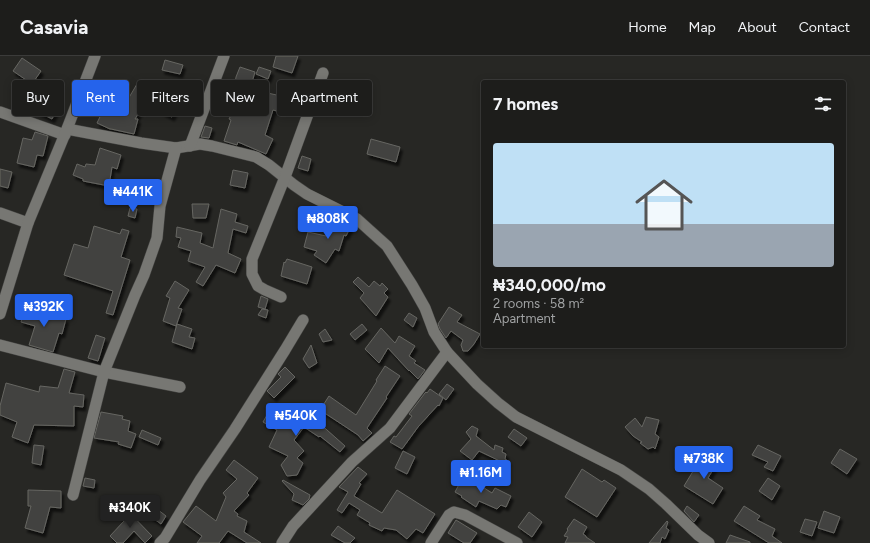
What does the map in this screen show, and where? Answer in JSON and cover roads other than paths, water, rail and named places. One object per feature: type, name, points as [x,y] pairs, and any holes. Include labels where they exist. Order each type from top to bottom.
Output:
[{"type":"street","points":[[0,314],[28,223],[66,132],[95,56]]},
{"type":"street","points":[[190,146],[224,56]]},
{"type":"street","points":[[281,296],[258,286],[252,274],[252,259],[285,177],[323,73]]},
{"type":"street","points":[[0,112],[66,132],[176,148],[200,144],[256,157],[307,194],[357,219],[387,246],[412,285],[425,308],[434,332],[447,352],[477,384],[498,403],[516,417],[621,470],[649,489],[698,535],[709,543]]},
{"type":"street","points":[[73,495],[104,372],[144,275],[157,238],[160,206],[176,148]]},
{"type":"street","points":[[0,213],[28,223]]},
{"type":"street","points":[[165,541],[200,480],[235,429],[303,320]]},
{"type":"street","points":[[0,345],[104,372],[180,387]]},
{"type":"street","points":[[282,543],[292,526],[352,462],[390,428],[447,352]]},
{"type":"street","points":[[430,543],[449,515],[454,512],[465,515],[517,543]]}]
